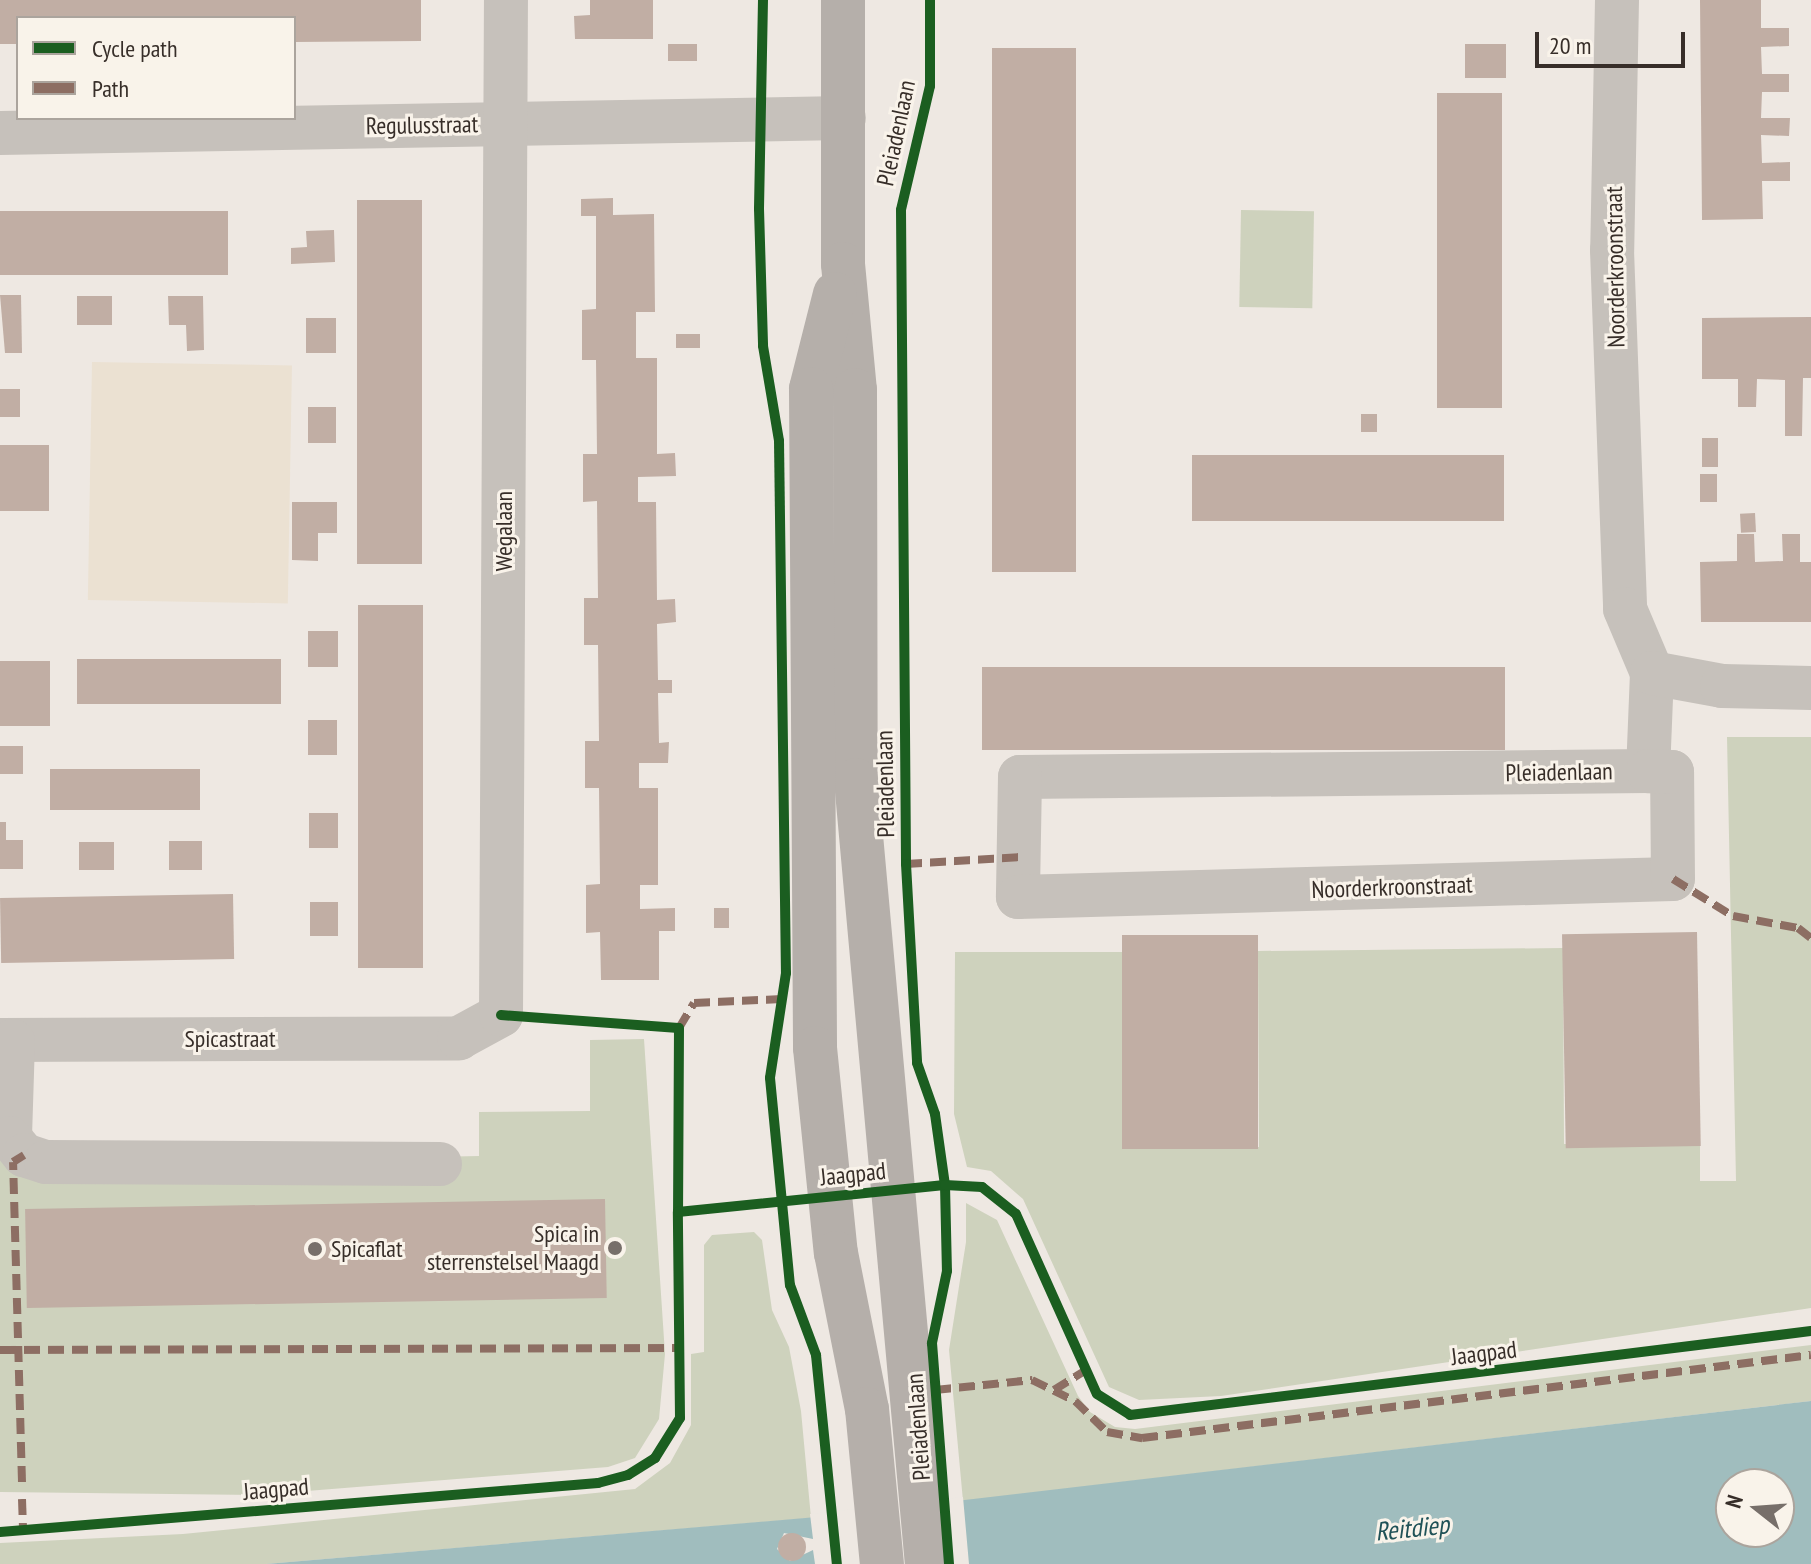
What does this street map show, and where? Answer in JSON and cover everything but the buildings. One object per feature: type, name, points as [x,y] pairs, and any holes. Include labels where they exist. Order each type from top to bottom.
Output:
[{"type":"main road","name":"Pleiadenlaan","points":[[843,0],[843,264],[855,390],[856,780],[927,1564]]},
{"type":"main road","name":"Pleiadenlaan","points":[[843,264],[811,389],[815,1033],[836,1253],[867,1409],[882,1564]]},
{"type":"street","name":"Wegalaan","points":[[459,1038],[501,1015],[506,0]]},
{"type":"street","name":"Noorderkroonstraat","points":[[1617,0],[1612,250],[1625,609],[1652,673]]},
{"type":"street","name":"Regulusstraat","points":[[0,133],[844,118]]},
{"type":"street","points":[[1652,673],[1722,686],[1811,688]]},
{"type":"street","name":"Pleiadenlaan","points":[[1019,857],[1020,777],[1648,771],[1652,673]]},
{"type":"street","name":"Noorderkroonstraat","points":[[1019,857],[1018,897],[1673,879],[1672,772],[1648,771]]},
{"type":"street","name":"Spicastraat","points":[[6,1040],[459,1038]]},
{"type":"street","points":[[6,1040],[10,1138],[24,1155],[46,1162],[440,1164]]},
{"type":"green space","points":[[1241,210],[1314,211],[1312,308],[1239,307]]},
{"type":"green space","points":[[1727,737],[1811,737],[1811,1308],[1221,1396],[1139,1400],[1109,1387],[1023,1199],[991,1171],[967,1167],[954,1114],[955,952],[1122,952],[1125,1148],[1259,1147],[1258,951],[1563,948],[1564,1144],[1700,1144],[1700,1181],[1736,1181]]},
{"type":"green space","points":[[644,1039],[665,1354],[659,1419],[635,1458],[608,1467],[257,1495],[0,1492],[0,1078],[11,1166],[479,1156],[479,1112],[590,1111],[590,1040]]},
{"type":"green space","points":[[966,1203],[997,1220],[1078,1396],[1090,1412],[1115,1427],[1135,1429],[1811,1345],[1811,1401],[963,1501],[949,1350],[966,1242]]},
{"type":"green space","points":[[754,1232],[762,1240],[772,1310],[789,1347],[801,1411],[811,1518],[266,1564],[0,1564],[0,1543],[183,1534],[635,1489],[670,1463],[691,1425],[691,1354],[704,1352],[704,1245],[712,1235]]},
{"type":"shaded area","points":[[92,362],[292,365],[288,603],[88,600]]},
{"type":"water","name":"Reitdiep","points":[[1811,1401],[1811,1564],[266,1564],[828,1516]]},
{"type":"pier","points":[[963,1497],[969,1564],[815,1564],[813,1550],[790,1561],[777,1549],[784,1533],[813,1539],[810,1514]]},
{"type":"marked path","points":[[906,864],[1019,857]]},
{"type":"marked path","points":[[1673,879],[1733,916],[1798,928],[1811,938]]},
{"type":"marked path","points":[[679,1028],[694,1003],[782,999]]},
{"type":"marked path","points":[[22,1482],[13,1162],[24,1155]]},
{"type":"marked path","points":[[0,1350],[679,1348]]},
{"type":"marked path","points":[[935,1390],[1032,1380],[1075,1401],[1107,1432],[1142,1438],[1811,1355]]},
{"type":"marked path","points":[[1054,1390],[1087,1369]]},
{"type":"marked path","points":[[22,1499],[23,1530]]},
{"type":"cycle path","points":[[763,0],[759,209],[763,346],[779,441],[786,973],[770,1078],[790,1285],[816,1355],[837,1564]]},
{"type":"cycle path","points":[[930,0],[930,86],[901,210],[906,864],[917,1063],[935,1114],[945,1185],[947,1271],[932,1343],[949,1564]]},
{"type":"cycle path","points":[[501,1015],[679,1028],[678,1212]]},
{"type":"cycle path","name":"Jaagpad","points":[[0,1532],[598,1483],[628,1475],[655,1458],[680,1418],[678,1212],[945,1185],[982,1187],[1016,1214],[1097,1394],[1130,1415],[1811,1331]]},
{"type":"place","name":"Spica in sterrenstelsel Maagd","points":[[615,1248]]},
{"type":"place","name":"Spicaflat","points":[[315,1249]]}]
